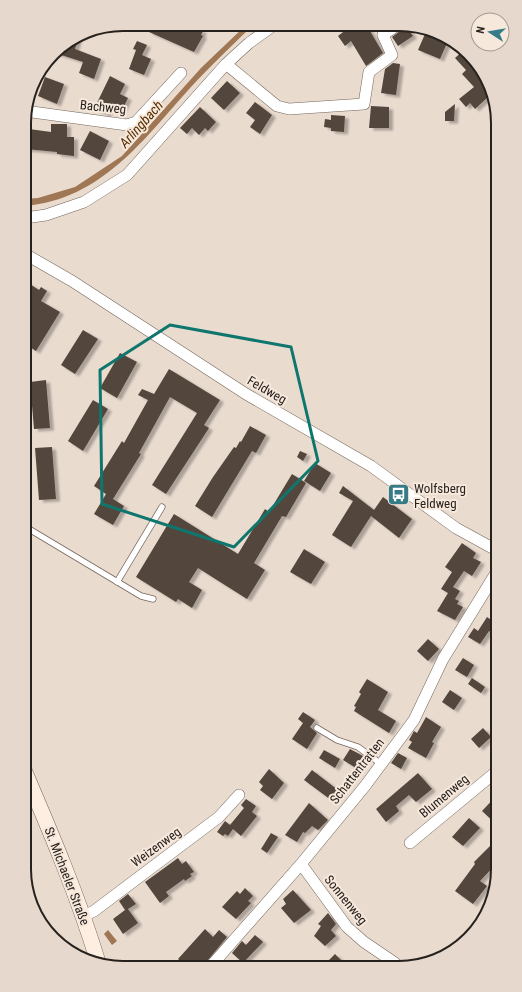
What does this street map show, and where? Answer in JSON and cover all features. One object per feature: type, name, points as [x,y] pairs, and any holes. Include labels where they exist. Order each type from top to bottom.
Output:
[{"type":"main road","name":"St. Michaeler Straße","points":[[31,787],[84,916],[97,957]]},
{"type":"street","points":[[31,217],[46,215],[84,202],[127,175],[226,64],[249,43],[266,31]]},
{"type":"street","points":[[226,64],[277,106],[290,109],[364,104],[369,72],[392,55],[383,35],[389,31]]},
{"type":"street","name":"Bachweg","points":[[32,112],[127,125],[136,122],[181,73]]},
{"type":"street","name":"Feldweg","points":[[31,257],[72,281],[246,394],[371,466],[456,528],[491,547]]},
{"type":"street","name":"Schattentratten","points":[[219,961],[301,864],[381,764],[414,720],[443,659],[491,582]]},
{"type":"street","name":"Blumenweg","points":[[410,843],[491,776]]},
{"type":"street","name":"Weizenweg","points":[[84,916],[94,911],[220,817],[239,795]]},
{"type":"street","name":"Sonnenweg","points":[[301,864],[347,927],[364,942],[392,961]]},
{"type":"lane","points":[[117,582],[162,507]]},
{"type":"lane","points":[[31,530],[141,596],[153,599]]},
{"type":"lane","points":[[317,728],[337,740],[358,747],[381,764]]},
{"type":"highlighted area","points":[[170,325],[291,347],[318,461],[234,547],[102,504],[100,370]]},
{"type":"shaded area","name":"Arlingbach","points":[[240,31],[247,31],[206,71],[156,127],[119,164],[99,179],[77,192],[52,201],[31,205],[31,199],[38,198],[75,187],[122,156],[201,68]]},
{"type":"shaded area","points":[[108,930],[117,941],[112,945],[104,934]]},
{"type":"building","points":[[203,31],[201,35],[203,36],[194,52],[149,32]]},
{"type":"building","points":[[344,31],[370,31],[383,53],[366,66],[351,41],[345,46],[338,36]]},
{"type":"building","points":[[400,31],[410,32],[413,36],[398,46],[392,37]]},
{"type":"building","points":[[425,35],[440,40],[446,44],[440,59],[418,50]]},
{"type":"building","points":[[137,41],[147,45],[142,55],[151,59],[144,75],[129,69],[136,50],[133,49]]},
{"type":"building","points":[[77,43],[75,49],[101,59],[94,79],[79,73],[83,62],[61,55]]},
{"type":"building","points":[[460,54],[468,62],[482,82],[487,98],[475,109],[470,103],[466,107],[459,99],[474,87],[462,74],[466,70],[455,58]]},
{"type":"building","points":[[393,63],[400,64],[396,95],[381,93],[385,69]]},
{"type":"building","points":[[110,76],[125,84],[120,94],[128,98],[122,110],[111,105],[107,114],[94,109]]},
{"type":"building","points":[[45,77],[64,84],[57,104],[38,96]]},
{"type":"building","points":[[227,81],[240,93],[224,110],[211,98]]},
{"type":"building","points":[[255,102],[272,115],[260,134],[250,127],[255,120],[246,113]]},
{"type":"building","points":[[455,104],[454,121],[445,121],[445,112]]},
{"type":"building","points":[[371,106],[389,107],[389,128],[369,128]]},
{"type":"building","points":[[200,107],[216,122],[208,131],[205,128],[199,135],[192,128],[187,134],[180,128]]},
{"type":"building","points":[[331,115],[345,116],[344,132],[331,131],[331,128],[324,127],[325,119],[331,120]]},
{"type":"building","points":[[51,124],[67,124],[67,137],[74,137],[74,156],[57,154],[57,152],[31,149],[31,129],[51,132]]},
{"type":"building","points":[[90,131],[109,141],[100,160],[80,150]]},
{"type":"building","points":[[31,285],[39,290],[41,287],[47,291],[41,301],[60,312],[36,351],[31,348]]},
{"type":"building","points":[[83,330],[98,339],[75,374],[61,365]]},
{"type":"building","points":[[120,353],[137,362],[117,398],[100,388]]},
{"type":"building","points":[[169,369],[220,400],[204,425],[209,428],[166,494],[152,485],[197,413],[170,397],[139,453],[141,454],[113,499],[124,506],[113,525],[94,514],[106,494],[94,486],[122,441],[124,443],[148,400],[138,395],[142,389],[154,394]]},
{"type":"building","points":[[46,380],[50,428],[34,429],[31,382]]},
{"type":"building","points":[[93,400],[108,409],[83,451],[68,441]]},
{"type":"building","points":[[250,426],[266,435],[256,453],[252,451],[212,517],[195,506],[234,447],[236,448],[240,441],[241,442]]},
{"type":"building","points":[[52,447],[56,499],[39,500],[35,448]]},
{"type":"building","points":[[300,451],[307,454],[303,461],[297,457]]},
{"type":"building","points":[[315,463],[331,473],[320,491],[304,481]]},
{"type":"building","points":[[292,474],[306,483],[286,517],[282,516],[254,563],[265,570],[247,599],[198,568],[189,582],[202,590],[192,608],[178,599],[176,602],[136,577],[174,514],[238,554],[265,509],[269,512]]},
{"type":"building","points":[[343,486],[374,510],[383,497],[412,519],[399,538],[371,516],[351,547],[332,535],[353,501],[339,493]]},
{"type":"building","points":[[462,543],[476,553],[473,558],[481,562],[472,576],[464,571],[453,587],[460,591],[455,599],[459,601],[457,604],[463,607],[455,620],[437,611],[448,593],[441,589],[452,572],[445,567]]},
{"type":"building","points":[[304,549],[325,562],[311,584],[290,572]]},
{"type":"building","points":[[487,617],[491,620],[491,632],[489,631],[480,644],[468,637],[474,628],[478,631]]},
{"type":"building","points":[[428,639],[439,649],[428,661],[417,651]]},
{"type":"building","points":[[463,658],[474,665],[467,677],[455,670]]},
{"type":"building","points":[[472,678],[485,687],[481,693],[468,684]]},
{"type":"building","points":[[367,679],[388,692],[378,710],[396,721],[389,733],[354,711],[356,707],[354,706],[361,694],[359,692]]},
{"type":"building","points":[[450,690],[462,698],[454,710],[442,702]]},
{"type":"building","points":[[303,712],[315,720],[310,727],[317,733],[307,749],[292,739],[303,723],[298,719]]},
{"type":"building","points":[[426,717],[441,727],[432,742],[434,743],[426,758],[408,748],[412,742],[409,740],[414,731],[417,733]]},
{"type":"building","points":[[483,728],[491,737],[479,748],[471,739]]},
{"type":"building","points":[[350,749],[363,756],[356,768],[343,760]]},
{"type":"building","points":[[324,750],[340,759],[335,768],[319,758]]},
{"type":"building","points":[[398,753],[407,758],[401,769],[391,763]]},
{"type":"building","points":[[269,769],[284,783],[272,799],[260,790],[263,786],[259,782]]},
{"type":"building","points":[[312,770],[338,790],[331,800],[304,780]]},
{"type":"building","points":[[418,773],[432,789],[416,802],[409,795],[396,806],[399,811],[386,822],[376,809]]},
{"type":"building","points":[[246,799],[256,806],[252,812],[257,816],[241,836],[233,829],[228,836],[225,834],[223,836],[217,832],[225,821],[230,825],[244,808],[241,805]]},
{"type":"building","points":[[491,801],[491,819],[482,811]]},
{"type":"building","points":[[309,803],[328,820],[318,830],[312,826],[305,833],[303,832],[297,842],[285,835]]},
{"type":"building","points":[[469,818],[480,828],[463,846],[452,837]]},
{"type":"building","points":[[271,833],[278,837],[267,853],[261,849]]},
{"type":"building","points":[[491,845],[491,869],[480,881],[487,886],[473,904],[455,891],[475,864],[474,862]]},
{"type":"building","points":[[178,858],[182,864],[186,861],[194,872],[190,874],[192,876],[185,881],[184,879],[166,892],[169,896],[160,903],[145,882]]},
{"type":"building","points":[[245,888],[253,896],[248,901],[251,903],[236,919],[222,907],[237,891],[240,894]]},
{"type":"building","points":[[293,890],[311,910],[294,923],[281,908],[286,904],[283,899]]},
{"type":"building","points":[[128,894],[136,904],[128,909],[138,923],[123,934],[113,919],[125,910],[119,901]]},
{"type":"building","points":[[328,913],[336,924],[331,930],[336,936],[325,946],[314,936],[321,926],[318,924]]},
{"type":"building","points":[[205,929],[213,937],[219,930],[227,937],[207,961],[180,961],[178,959]]},
{"type":"building","points":[[255,935],[263,942],[245,961],[241,961],[232,953],[242,941],[246,945]]},
{"type":"building","points":[[335,954],[342,961],[328,961]]},
{"type":"place","name":"Wolfsberg Feldweg","points":[[399,495]]}]
